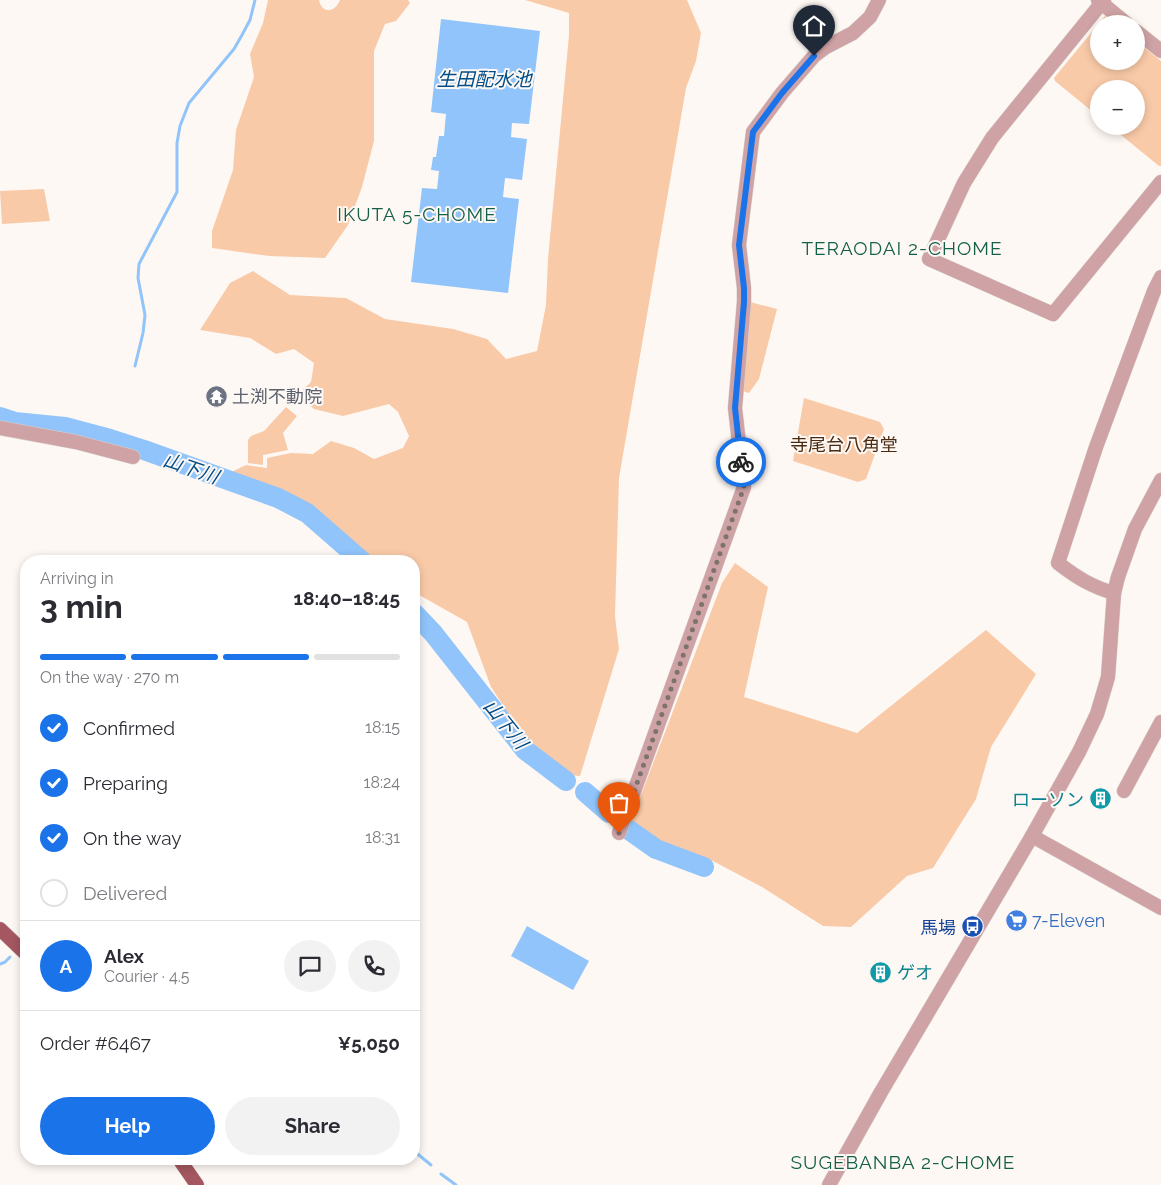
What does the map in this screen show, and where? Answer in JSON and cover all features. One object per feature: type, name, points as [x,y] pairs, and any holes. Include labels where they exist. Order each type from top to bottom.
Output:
[{"type":"main road","points":[[0,928],[20,948]]},
{"type":"main road","points":[[183,1165],[197,1185]]},
{"type":"street","points":[[619,833],[744,487],[735,408],[744,302],[739,245],[753,132],[782,93],[814,56],[826,47],[853,33],[870,17],[879,0]]},
{"type":"street","points":[[1117,15],[1101,1],[992,138],[964,183],[929,259],[1053,314],[1161,182]]},
{"type":"street","points":[[1145,38],[1161,51]]},
{"type":"street","points":[[1114,593],[1097,588],[1081,580],[1058,563],[1096,447],[1154,291],[1161,277]]},
{"type":"street","points":[[0,428],[76,442],[133,457]]},
{"type":"street","points":[[829,1185],[881,1092],[1032,836],[1079,752],[1097,714],[1108,676],[1114,593],[1125,554],[1135,529],[1161,480]]},
{"type":"street","points":[[1124,791],[1161,722]]},
{"type":"street","points":[[1032,836],[1161,908]]},
{"type":"green space","points":[[268,0],[319,0],[326,10],[335,7],[340,0],[408,0],[410,3],[396,21],[385,24],[374,51],[374,141],[362,187],[348,225],[325,258],[269,256],[212,248],[212,231],[233,170],[236,130],[254,77],[250,54],[263,23]]},
{"type":"green space","points":[[525,0],[687,0],[701,33],[696,61],[686,88],[619,478],[615,616],[619,649],[580,776],[566,775],[527,742],[491,687],[467,622],[420,595],[420,555],[365,555],[333,527],[298,503],[268,489],[225,475],[246,465],[267,468],[267,458],[291,453],[313,454],[331,441],[354,448],[374,459],[403,448],[409,436],[398,412],[389,404],[343,416],[314,409],[298,394],[311,382],[314,363],[294,349],[276,354],[250,338],[200,330],[230,283],[253,271],[290,295],[346,298],[385,319],[453,329],[487,339],[506,359],[537,351],[546,305],[548,259],[569,35],[569,13]]},
{"type":"green space","points":[[1090,34],[1090,70],[1145,70],[1145,48],[1161,61],[1161,166],[1121,135],[1145,135],[1145,80],[1090,80],[1090,110],[1055,81],[1054,78]]},
{"type":"green space","points":[[44,189],[50,221],[2,224],[0,191]]},
{"type":"green space","points":[[750,302],[777,309],[759,379],[749,393],[743,391]]},
{"type":"green space","name":"寺尾台八角堂","points":[[804,398],[880,422],[884,429],[866,479],[858,482],[793,461]]},
{"type":"green space","points":[[286,407],[297,416],[283,433],[288,450],[263,455],[263,465],[248,463],[248,440],[251,436],[264,431]]},
{"type":"green space","points":[[735,563],[768,587],[744,697],[857,733],[986,630],[1036,674],[991,747],[976,799],[933,868],[907,876],[851,927],[823,926],[762,887],[711,860],[662,845],[631,821],[722,583]]},
{"type":"water","name":"生田配水池","points":[[441,19],[540,31],[529,124],[512,123],[511,137],[527,139],[522,180],[505,178],[503,197],[519,199],[508,293],[411,282],[422,188],[437,189],[439,171],[431,170],[433,157],[436,157],[439,136],[444,136],[446,114],[431,112]]},
{"type":"water","points":[[527,926],[589,961],[573,990],[511,956]]},
{"type":"waterway","points":[[135,366],[143,333],[145,315],[138,278],[139,264],[177,192],[177,143],[180,126],[189,103],[234,49],[250,20],[255,0]]},
{"type":"waterway","name":"山下川","points":[[0,417],[15,422],[65,427],[110,439],[278,498],[307,513],[355,555]]},
{"type":"waterway","name":"山下川","points":[[420,619],[433,633],[525,750],[566,781]]},
{"type":"waterway","name":"山下川","points":[[585,792],[609,813]]},
{"type":"waterway","name":"山下川","points":[[629,830],[656,849],[704,867]]},
{"type":"waterway","points":[[0,964],[10,957]]},
{"type":"waterway","points":[[420,1156],[431,1165]]},
{"type":"waterway","points":[[441,1174],[456,1185]]},
{"type":"way so far","points":[[619,833],[744,487],[741,462]]},
{"type":"place","name":"土渕不動院","points":[[216,396]]},
{"type":"place","name":"ローソン","points":[[1100,799]]},
{"type":"place","name":"7-Eleven","points":[[1016,920]]},
{"type":"place","name":"馬場","points":[[972,927]]},
{"type":"place","name":"ゲオ","points":[[881,972]]},
{"type":"district","name":"IKUTA 5-CHOME","points":[[417,214]]},
{"type":"district","name":"TERAODAI 2-CHOME","points":[[902,248]]},
{"type":"district","name":"SUGEBANBA 2-CHOME","points":[[903,1162]]},
{"type":"route","points":[[741,462],[735,408],[744,302],[739,245],[753,132],[782,93],[814,56]]}]
